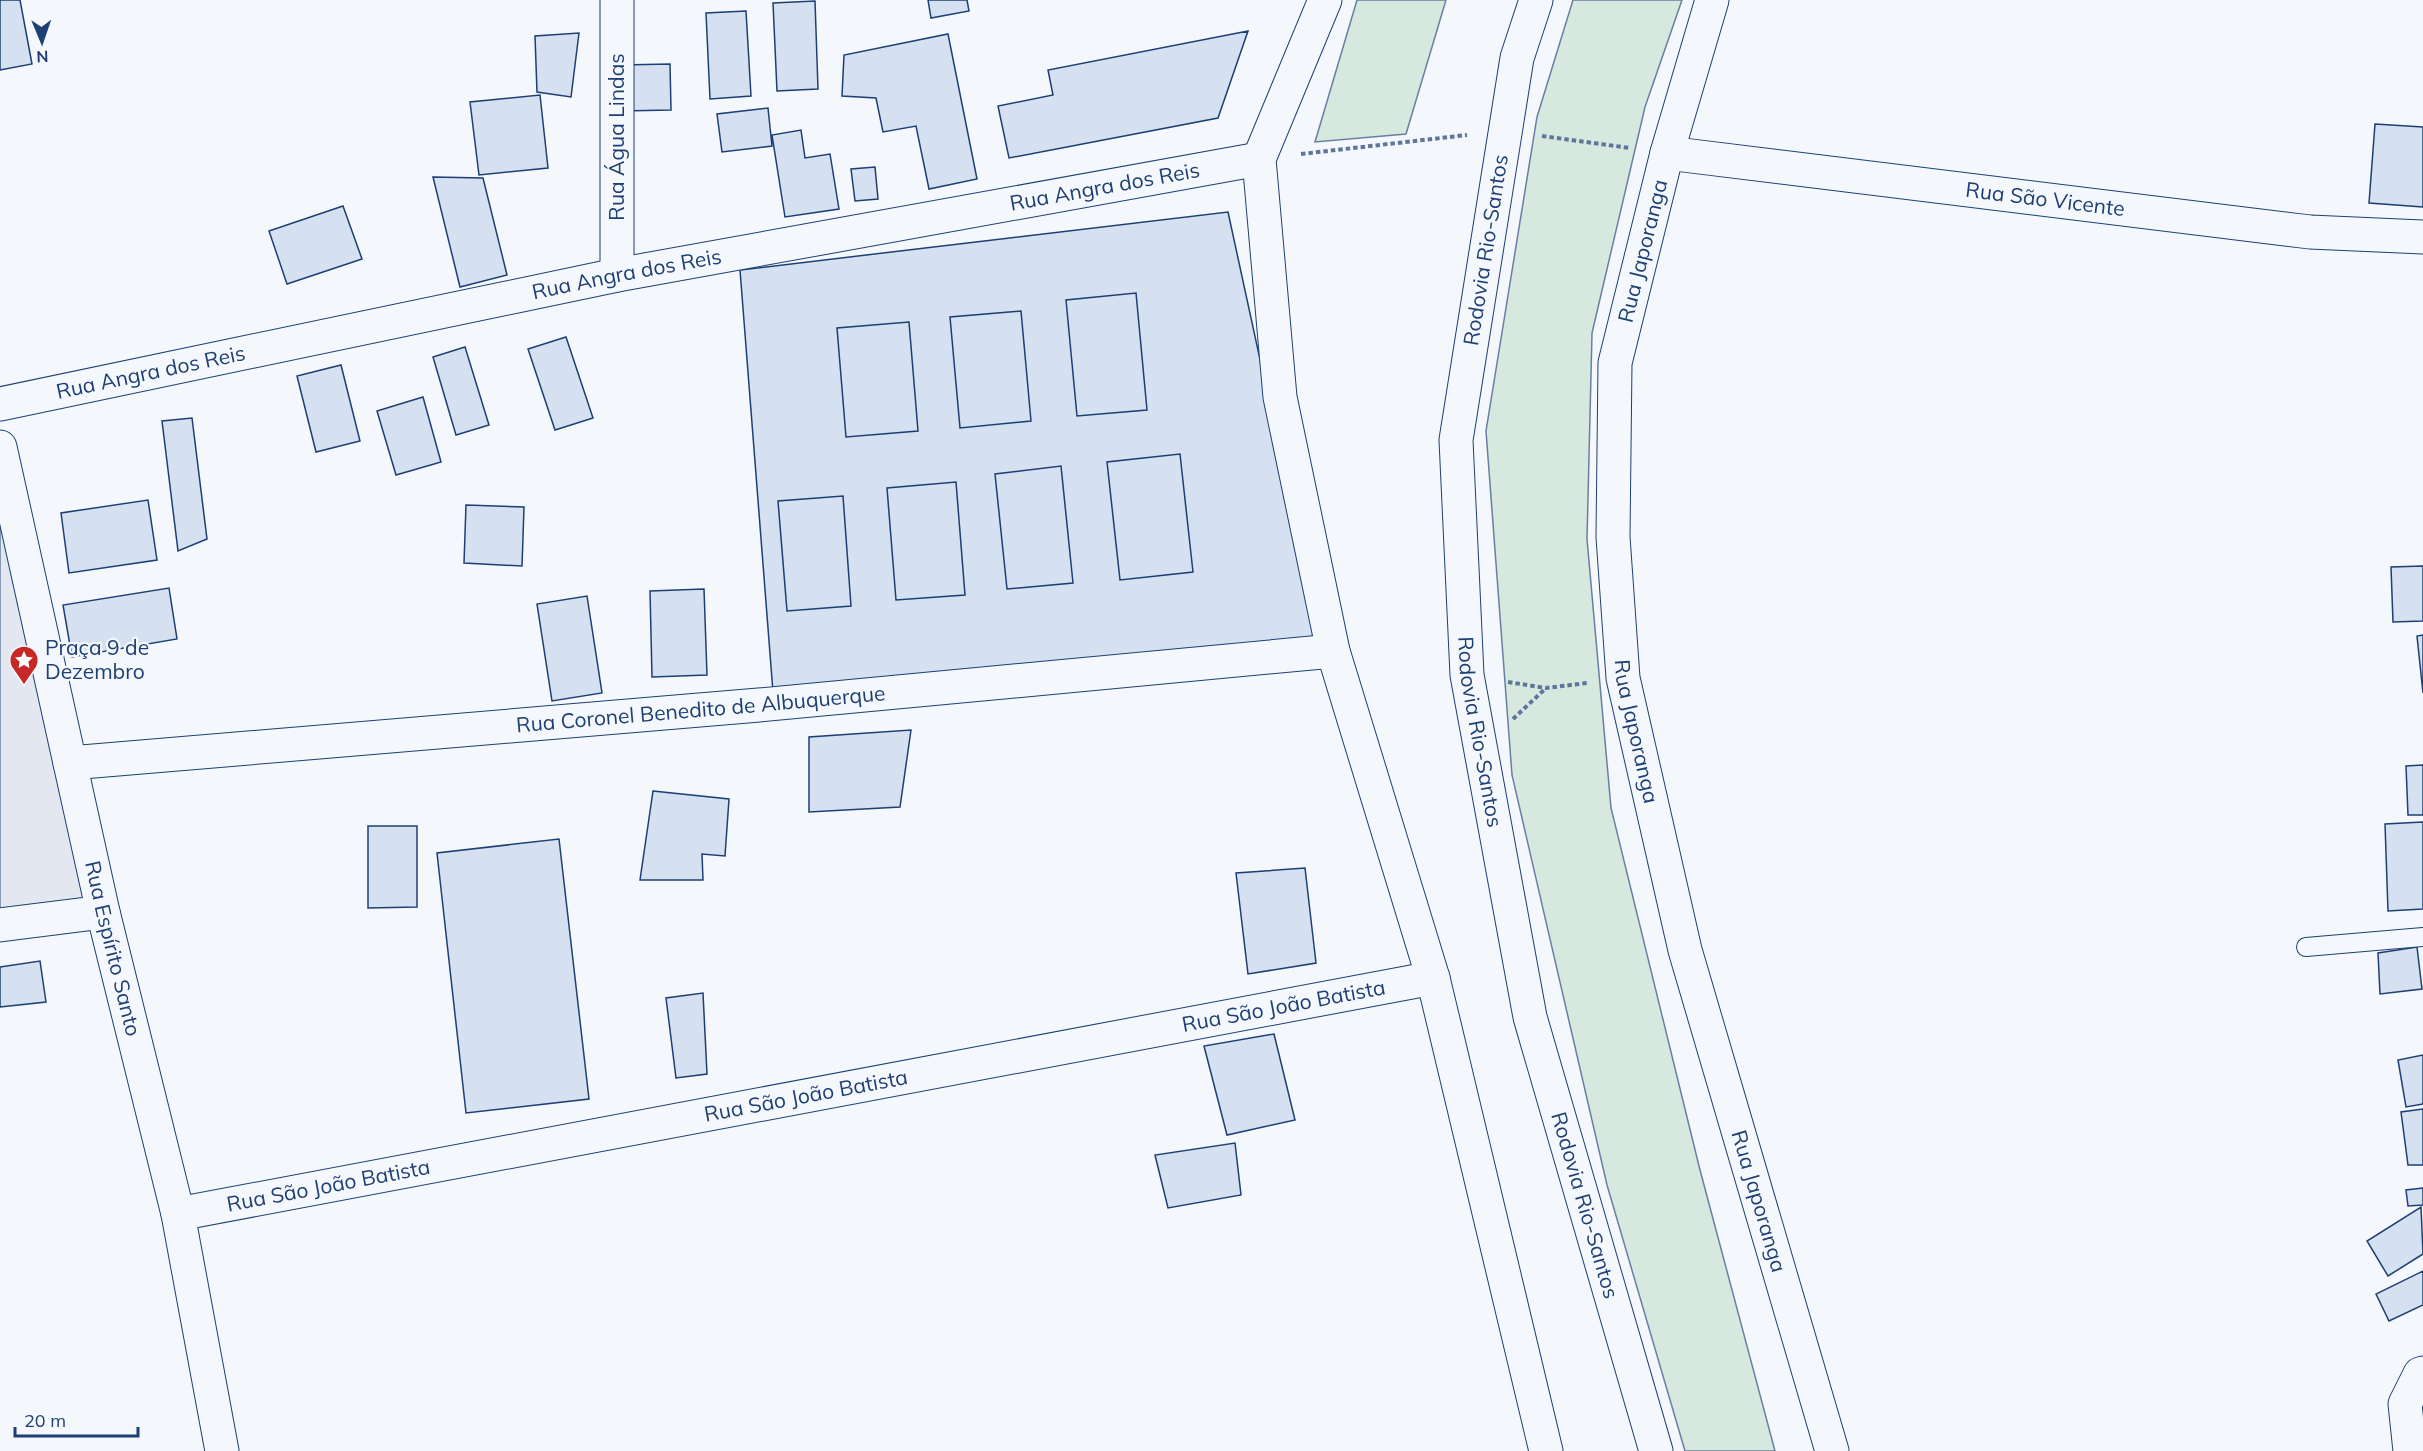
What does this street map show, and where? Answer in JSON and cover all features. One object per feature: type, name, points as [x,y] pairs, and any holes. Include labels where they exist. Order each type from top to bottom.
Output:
[{"type":"main road","name":"Rua Água Lindas","points":[[617,0],[617,274]]},
{"type":"main road","points":[[1325,0],[1259,159],[1280,397],[1333,651],[1432,978],[1546,1451]]},
{"type":"main road","name":"Rodovia Rio-Santos","points":[[1536,0],[1517,58],[1456,440],[1467,675],[1530,1017],[1656,1451]]},
{"type":"main road","name":"Rua Japoranga","points":[[1712,0],[1667,153],[1615,363],[1613,537],[1623,678],[1685,950],[1832,1451]]},
{"type":"main road","name":"Rua São Vicente","points":[[1667,153],[2310,232],[2423,237]]},
{"type":"main road","name":"Rua Angra dos Reis","points":[[0,404],[617,274],[1259,159]]},
{"type":"main road","name":"Rua Espírito Santo","points":[[0,447],[103,912],[178,1214],[222,1451]]},
{"type":"main road","name":"Rua Coronel Benedito de Albuquerque","points":[[70,763],[759,705],[1333,651]]},
{"type":"main road","points":[[0,925],[103,912]]},
{"type":"main road","name":"Rua São João Batista","points":[[178,1214],[1432,978]]},
{"type":"main road","points":[[2410,1451],[2405,1404],[2420,1374],[2423,1373]]},
{"type":"lane","points":[[2306,947],[2423,937]]},
{"type":"path","points":[[1259,159],[1505,131],[1667,153]]},
{"type":"path","points":[[1467,675],[1546,688],[1623,678]]},
{"type":"shaded area","points":[[1357,0],[1446,0],[1406,134],[1315,142]]},
{"type":"shaded area","points":[[1573,0],[1682,0],[1645,107],[1592,333],[1587,539],[1611,808],[1700,1170],[1775,1451],[1685,1451],[1607,1185],[1512,775],[1486,431],[1537,117]]},
{"type":"shaded area","name":"Praça 9 de Dezembro","points":[[0,468],[96,903],[0,916]]},
{"type":"building","points":[[0,0],[20,0],[32,64],[0,70]]},
{"type":"building","points":[[928,0],[967,0],[969,11],[931,18]]},
{"type":"building","points":[[815,1],[818,89],[777,91],[773,3]]},
{"type":"building","points":[[746,11],[751,96],[710,99],[706,13]]},
{"type":"building","points":[[1248,31],[1218,118],[1009,158],[998,106],[1053,95],[1048,70]]},
{"type":"building","points":[[579,33],[571,97],[537,92],[535,36]]},
{"type":"building","points":[[948,34],[977,179],[929,189],[916,126],[883,132],[876,98],[842,96],[844,55]]},
{"type":"building","points":[[670,64],[671,110],[621,111],[621,65]]},
{"type":"building","points":[[540,95],[548,168],[479,175],[470,102]]},
{"type":"building","points":[[768,108],[772,146],[722,152],[717,114]]},
{"type":"building","points":[[2375,124],[2423,127],[2423,207],[2369,203]]},
{"type":"building","points":[[801,130],[805,158],[830,154],[839,209],[785,217],[772,135]]},
{"type":"building","points":[[875,167],[878,199],[855,201],[851,169]]},
{"type":"building","points":[[433,177],[483,178],[507,275],[460,287]]},
{"type":"building","points":[[343,206],[362,259],[287,284],[269,231]]},
{"type":"building","points":[[1228,212],[1322,645],[773,692],[740,270]]},
{"type":"building","points":[[1136,293],[1147,410],[1077,416],[1066,300]]},
{"type":"building","points":[[1021,311],[1031,421],[960,428],[950,317]]},
{"type":"building","points":[[909,322],[918,431],[846,437],[837,328]]},
{"type":"building","points":[[566,337],[593,418],[555,430],[528,349]]},
{"type":"building","points":[[465,347],[489,425],[456,435],[433,357]]},
{"type":"building","points":[[341,365],[360,441],[316,452],[297,376]]},
{"type":"building","points":[[423,397],[441,462],[396,475],[377,411]]},
{"type":"building","points":[[192,418],[207,539],[178,551],[162,421]]},
{"type":"building","points":[[1180,454],[1193,572],[1120,580],[1107,462]]},
{"type":"building","points":[[1061,466],[1073,583],[1007,589],[995,474]]},
{"type":"building","points":[[956,482],[965,595],[896,600],[887,488]]},
{"type":"building","points":[[843,496],[851,606],[787,611],[778,501]]},
{"type":"building","points":[[148,500],[157,560],[69,573],[61,513]]},
{"type":"building","points":[[466,505],[524,507],[522,566],[464,563]]},
{"type":"building","points":[[2423,566],[2423,621],[2393,622],[2391,567]]},
{"type":"building","points":[[169,588],[177,639],[72,657],[63,605]]},
{"type":"building","points":[[704,589],[707,675],[652,677],[650,591]]},
{"type":"building","points":[[587,596],[602,693],[552,701],[537,604]]},
{"type":"building","points":[[2423,635],[2423,693],[2417,636]]},
{"type":"building","points":[[911,730],[900,807],[809,812],[809,737]]},
{"type":"building","points":[[2423,765],[2423,815],[2408,815],[2406,766]]},
{"type":"building","points":[[653,791],[729,799],[725,856],[702,854],[703,880],[640,880]]},
{"type":"building","points":[[2423,822],[2423,909],[2388,911],[2385,824]]},
{"type":"building","points":[[368,826],[417,826],[417,907],[368,908]]},
{"type":"building","points":[[559,839],[589,1099],[466,1113],[437,853]]},
{"type":"building","points":[[1305,868],[1316,963],[1248,974],[1236,873]]},
{"type":"building","points":[[2417,947],[2422,989],[2380,994],[2378,953]]},
{"type":"building","points":[[40,961],[46,1002],[0,1007],[0,967]]},
{"type":"building","points":[[703,993],[707,1074],[676,1078],[666,998]]},
{"type":"building","points":[[1274,1034],[1295,1120],[1227,1135],[1204,1046]]},
{"type":"building","points":[[2423,1055],[2423,1104],[2406,1107],[2398,1060]]},
{"type":"building","points":[[2423,1109],[2423,1165],[2408,1165],[2401,1112]]},
{"type":"building","points":[[1235,1143],[1241,1195],[1168,1208],[1155,1155]]},
{"type":"building","points":[[2423,1188],[2423,1205],[2408,1206],[2406,1190]]},
{"type":"building","points":[[2421,1207],[2423,1254],[2388,1276],[2367,1241]]},
{"type":"building","points":[[2423,1271],[2423,1305],[2389,1321],[2376,1294]]},
{"type":"place","name":"Praça 9 de Dezembro","points":[[24,686]]}]
